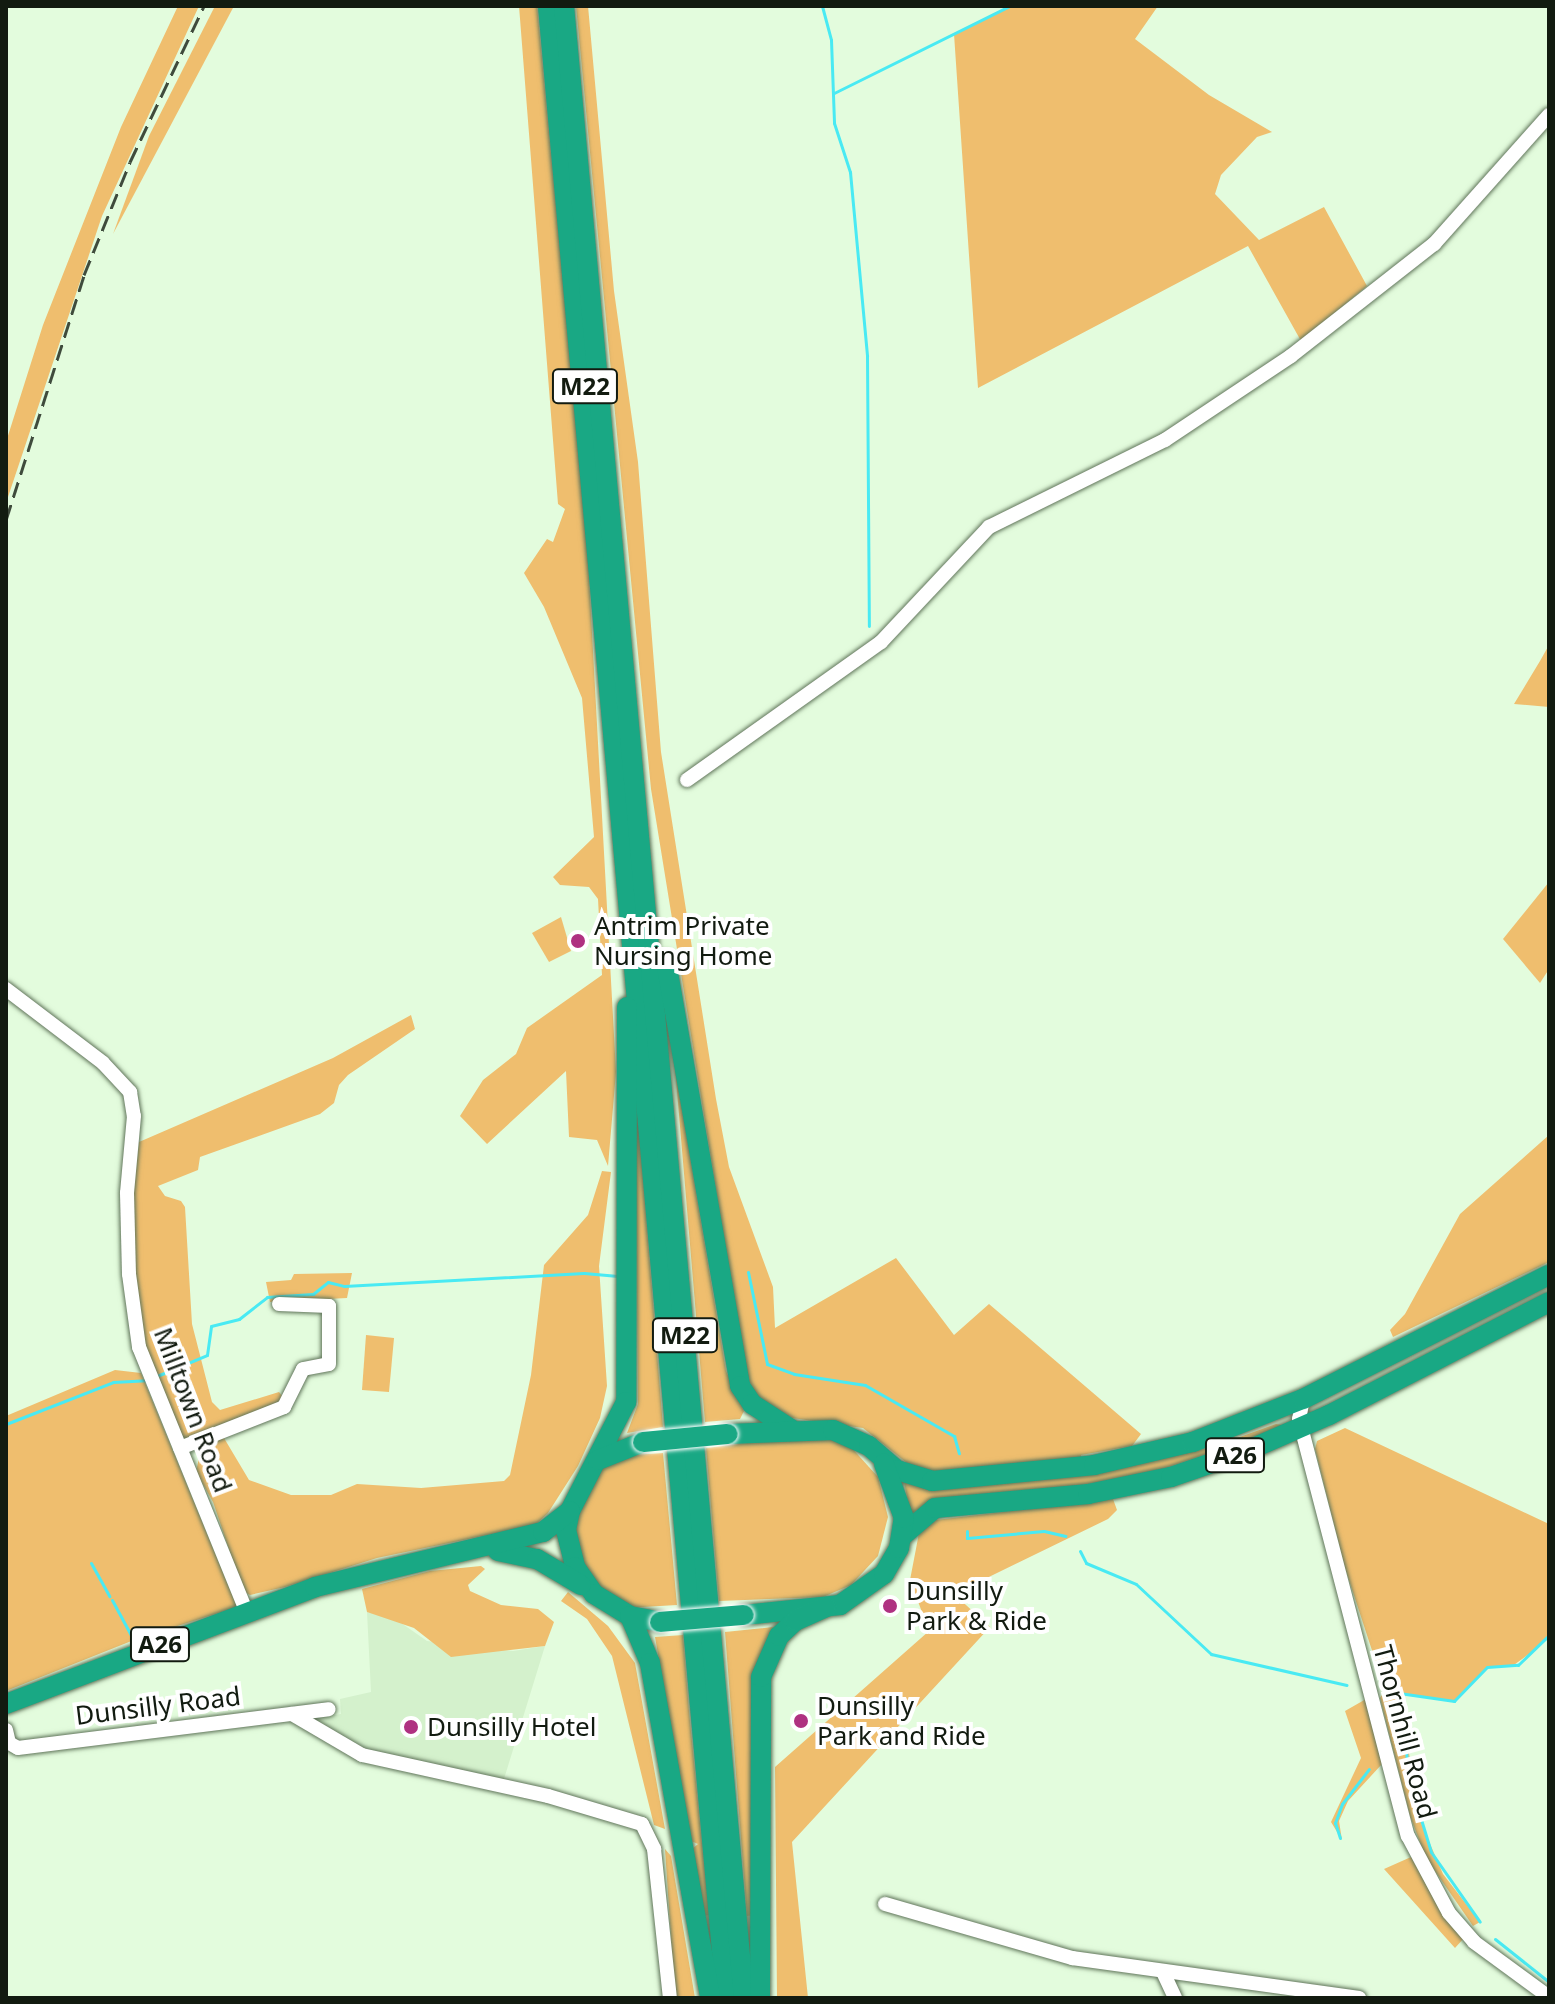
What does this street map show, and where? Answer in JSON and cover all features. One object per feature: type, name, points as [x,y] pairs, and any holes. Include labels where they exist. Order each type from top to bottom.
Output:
[{"type":"highway","name":"M22","points":[[548,6],[726,1998]]},
{"type":"highway","name":"M22","points":[[564,6],[627,671],[744,1998]]},
{"type":"highway","points":[[627,671],[672,1007],[740,1386],[752,1404],[792,1429]]},
{"type":"highway","points":[[598,1460],[626,1402],[627,1005],[618,767]]},
{"type":"highway","name":"A26","points":[[6,1704],[357,1574],[482,1550],[543,1532],[570,1511],[598,1460],[643,1442],[792,1429],[833,1430],[914,1477],[955,1482],[1094,1465],[1301,1416],[1549,1275]]},
{"type":"highway","name":"A26","points":[[902,1536],[935,1508],[1088,1494],[1171,1477],[1549,1302]]},
{"type":"highway","name":"A26","points":[[482,1550],[517,1552],[537,1559],[630,1616],[660,1622],[826,1607],[848,1602],[871,1587],[891,1565],[902,1536],[900,1497],[877,1454]]},
{"type":"highway","name":"A26","points":[[570,1511],[568,1548],[594,1594]]},
{"type":"highway","points":[[760,1998],[761,1677],[779,1636],[795,1621],[826,1607]]},
{"type":"highway","points":[[630,1616],[650,1663],[710,1998]]},
{"type":"street","points":[[687,780],[881,642],[989,527],[1165,440],[1291,356],[1434,244],[1549,115]]},
{"type":"street","name":"Milltown Road","points":[[6,989],[122,1079],[130,1092],[134,1116],[127,1193],[129,1274],[139,1347],[247,1613]]},
{"type":"street","points":[[180,1448],[284,1407],[303,1369],[329,1364],[329,1306],[279,1304]]},
{"type":"street","name":"Thornhill Road","points":[[1301,1416],[1408,1836],[1449,1913],[1523,1992],[1549,1997]]},
{"type":"street","name":"Dunsilly Road","points":[[7,1740],[18,1748],[329,1709]]},
{"type":"street","points":[[292,1714],[362,1755],[548,1796],[642,1824],[654,1849],[670,1998]]},
{"type":"street","points":[[885,1904],[1072,1958],[1359,1998]]},
{"type":"street","points":[[1163,1972],[1175,1998]]},
{"type":"shaded area","points":[[178,6],[199,6],[102,216],[6,503],[6,442],[43,325],[121,127]]},
{"type":"shaded area","points":[[215,6],[234,6],[113,234],[149,136]]},
{"type":"shaded area","points":[[519,6],[537,6],[586,523],[616,1072],[608,1166],[597,1140],[569,1137],[566,1071],[487,1144],[460,1116],[483,1080],[516,1054],[527,1028],[602,975],[598,899],[589,887],[560,885],[553,877],[594,837],[582,698],[544,607],[524,573],[547,539],[553,542],[565,509],[558,504]]},
{"type":"shaded area","points":[[576,6],[588,6],[614,291],[638,462],[661,752],[729,1167],[773,1287],[775,1328],[896,1258],[954,1335],[989,1304],[1141,1434],[1132,1446],[1081,1455],[1082,1461],[941,1474],[907,1463],[863,1428],[792,1418],[756,1396],[746,1374],[651,789]]},
{"type":"shaded area","points":[[1009,6],[1158,6],[1135,39],[1209,95],[1272,132],[1257,137],[1221,175],[1215,194],[1259,240],[1324,207],[1367,286],[1301,341],[1248,246],[978,388],[954,34]]},
{"type":"shaded area","points":[[1549,645],[1549,707],[1514,704],[1540,661]]},
{"type":"shaded area","points":[[1549,882],[1549,969],[1540,983],[1503,939]]},
{"type":"shaded area","points":[[561,917],[571,951],[549,962],[532,933]]},
{"type":"shaded area","points":[[411,1015],[415,1029],[348,1075],[339,1085],[334,1103],[320,1114],[200,1157],[198,1170],[158,1186],[165,1196],[181,1201],[185,1207],[192,1324],[212,1402],[220,1410],[279,1392],[286,1401],[182,1444],[144,1346],[137,1312],[132,1208],[139,1142],[333,1058]]},
{"type":"shaded area","points":[[675,1067],[726,1371],[744,1411],[740,1419],[705,1422]]},
{"type":"shaded area","points":[[635,1079],[663,1427],[627,1433],[638,1404]]},
{"type":"shaded area","points":[[1549,1135],[1549,1262],[1393,1337],[1390,1330],[1405,1314],[1460,1214]]},
{"type":"shaded area","points":[[602,1171],[611,1172],[599,1266],[607,1386],[600,1418],[578,1466],[548,1513],[535,1525],[377,1558],[250,1595],[243,1591],[213,1502],[196,1472],[201,1448],[215,1441],[224,1438],[249,1480],[291,1495],[331,1495],[357,1484],[421,1488],[504,1481],[510,1475],[531,1375],[544,1265],[588,1215]]},
{"type":"shaded area","points":[[352,1273],[347,1298],[270,1302],[266,1282],[291,1280],[294,1274]]},
{"type":"shaded area","points":[[366,1335],[394,1338],[389,1392],[362,1390]]},
{"type":"shaded area","points":[[115,1370],[141,1373],[237,1607],[134,1640],[6,1691],[6,1416]]},
{"type":"shaded area","points":[[1276,1424],[1288,1426],[1163,1469],[1103,1482],[923,1507],[910,1514],[904,1481],[1077,1475],[1209,1448]]},
{"type":"shaded area","points":[[1345,1428],[1549,1524],[1549,1635],[1540,1646],[1511,1667],[1488,1667],[1454,1701],[1400,1694],[1419,1818],[1443,1874],[1480,1922],[1473,1926],[1426,1858],[1410,1816],[1380,1698],[1385,1690],[1345,1568],[1315,1449],[1317,1441]]},
{"type":"shaded area","points":[[821,1434],[850,1446],[878,1477],[888,1517],[878,1556],[851,1585],[823,1597],[719,1601],[706,1448]]},
{"type":"shaded area","points":[[663,1453],[677,1605],[626,1608],[586,1575],[573,1525],[592,1476],[617,1456]]},
{"type":"shaded area","points":[[1113,1499],[1117,1510],[1108,1519],[954,1594],[990,1627],[792,1842],[808,1998],[777,1998],[775,1767],[929,1631],[910,1580],[919,1533],[936,1520]]},
{"type":"shaded area","points":[[481,1566],[485,1569],[468,1585],[470,1591],[501,1605],[538,1609],[554,1622],[545,1646],[451,1657],[414,1628],[367,1612],[362,1589],[430,1571]]},
{"type":"shaded area","points":[[568,1592],[608,1626],[635,1663],[665,1829],[654,1825],[612,1656],[587,1619],[561,1601]]},
{"type":"shaded area","points":[[367,1612],[394,1618],[427,1641],[513,1651],[545,1646],[504,1779],[368,1752],[311,1719],[341,1714],[340,1699],[371,1692]]},
{"type":"shaded area","points":[[773,1627],[755,1670],[755,1915],[747,1916],[725,1632]]},
{"type":"shaded area","points":[[683,1635],[709,1915],[703,1916],[692,1849],[698,1844],[691,1841],[655,1637]]},
{"type":"shaded area","points":[[1366,1699],[1382,1764],[1348,1801],[1339,1821],[1342,1840],[1331,1822],[1361,1758],[1345,1711]]},
{"type":"shaded area","points":[[665,1849],[671,1856],[695,1998],[675,1998]]},
{"type":"shaded area","points":[[1411,1857],[1439,1908],[1464,1938],[1455,1948],[1384,1869]]},
{"type":"waterway","points":[[822,6],[831,40],[834,123],[850,172],[867,356],[869,626]]},
{"type":"waterway","points":[[834,93],[1009,6]]},
{"type":"waterway","points":[[748,1272],[767,1364],[794,1374],[865,1385],[954,1436],[959,1453]]},
{"type":"waterway","points":[[157,1376],[207,1355],[211,1326],[239,1319],[267,1297],[313,1294],[328,1282],[344,1286],[584,1273],[618,1276]]},
{"type":"waterway","points":[[6,1424],[113,1382],[146,1380]]},
{"type":"waterway","points":[[967,1531],[967,1538],[1044,1531],[1065,1536]]},
{"type":"waterway","points":[[1080,1551],[1086,1563],[1136,1584],[1211,1654],[1346,1685]]},
{"type":"waterway","points":[[91,1563],[109,1596]]},
{"type":"waterway","points":[[112,1600],[132,1637]]},
{"type":"waterway","points":[[1385,1691],[1454,1701],[1487,1667],[1518,1665],[1549,1635]]},
{"type":"waterway","points":[[1400,1693],[1409,1780],[1431,1852],[1480,1922]]},
{"type":"waterway","points":[[1340,1838],[1335,1823],[1342,1804],[1369,1769]]},
{"type":"waterway","points":[[1495,1939],[1549,1982]]},
{"type":"railway","points":[[6,520],[84,275],[130,162],[204,6]]},
{"type":"place","name":"Antrim Private Nursing Home","points":[[578,941]]},
{"type":"place","name":"Dunsilly Park & Ride","points":[[890,1606]]},
{"type":"place","name":"Dunsilly Park and Ride","points":[[801,1721]]},
{"type":"place","name":"Dunsilly Hotel","points":[[411,1727]]}]
